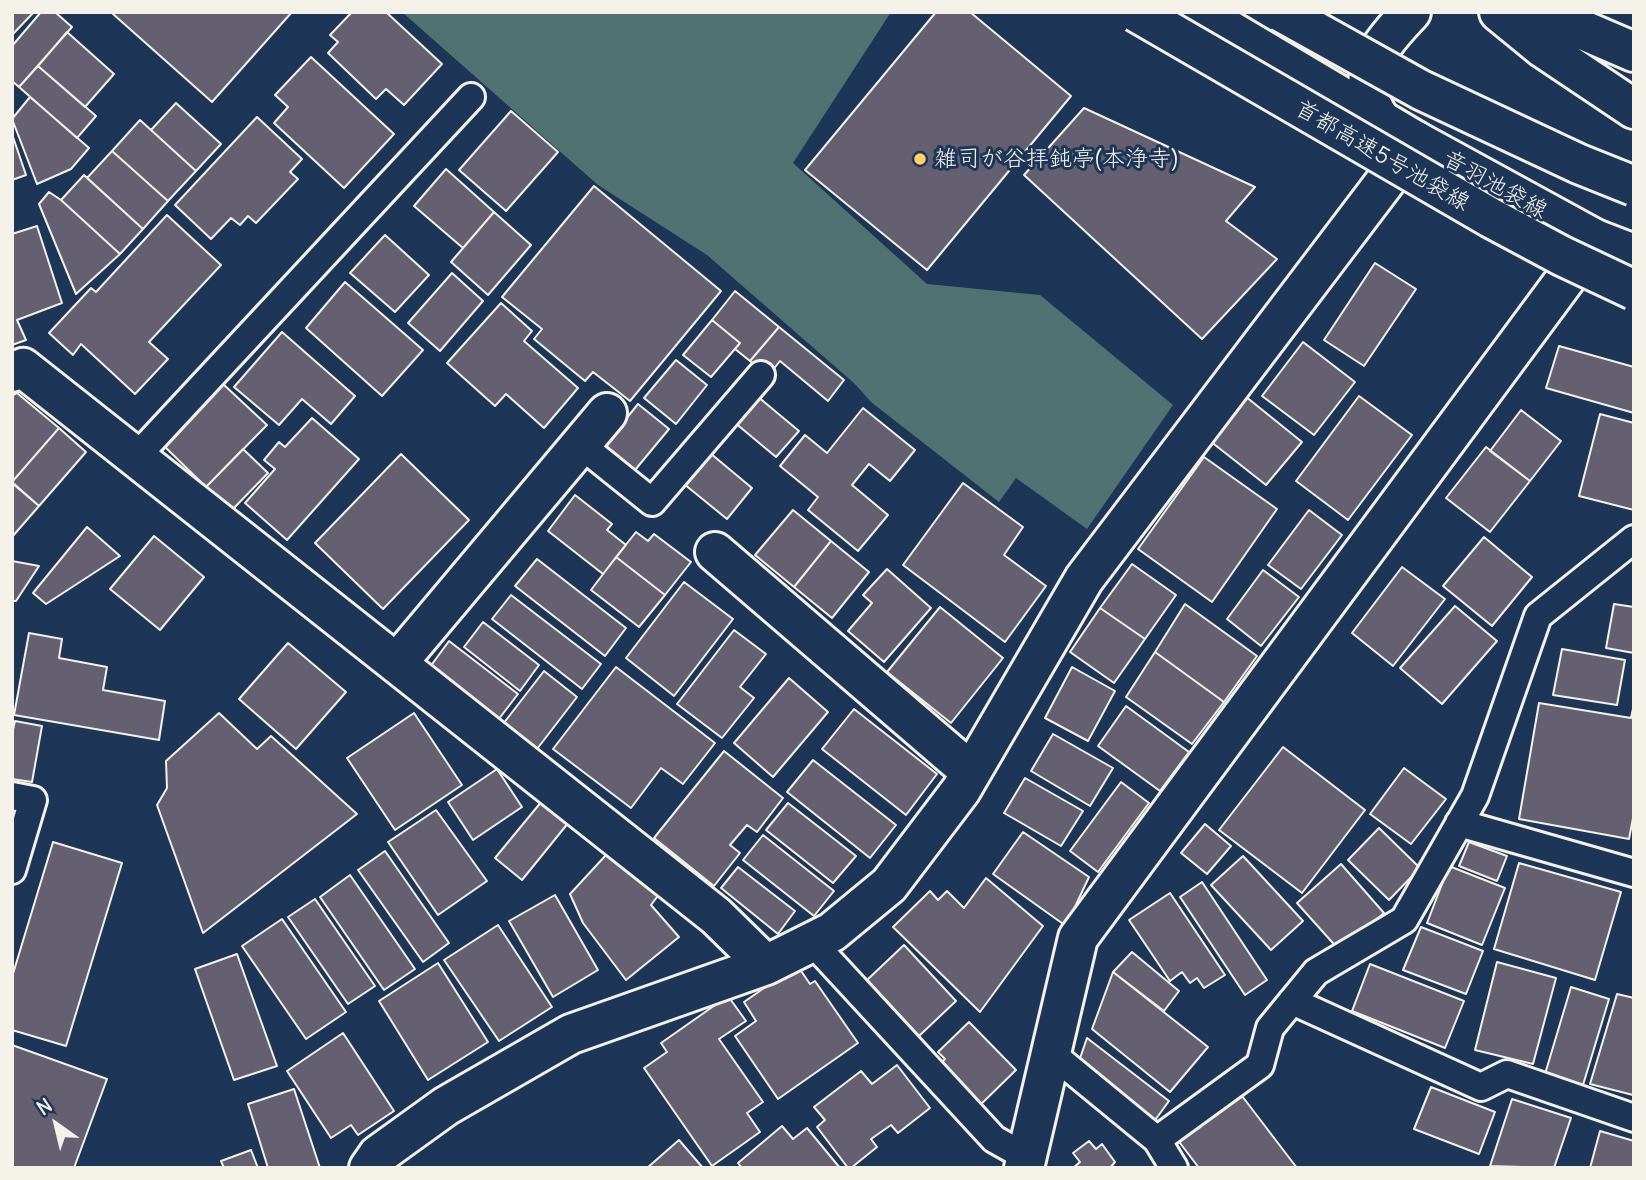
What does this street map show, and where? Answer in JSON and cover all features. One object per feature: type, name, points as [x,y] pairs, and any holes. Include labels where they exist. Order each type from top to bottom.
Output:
[{"type":"main road","name":"首都高速5号池袋線","points":[[1136,12],[1491,218],[1634,290]]},
{"type":"main road","name":"音羽池袋線","points":[[1199,12],[1416,141],[1595,239],[1634,254]]},
{"type":"main road","name":"音羽池袋線","points":[[1248,12],[1371,115]]},
{"type":"main road","points":[[1281,12],[1421,90],[1579,164],[1634,186]]},
{"type":"main road","points":[[1371,115],[1368,78],[1376,56],[1411,12]]},
{"type":"main road","points":[[1499,12],[1543,48],[1634,109]]},
{"type":"main road","points":[[1541,12],[1634,52]]},
{"type":"main road","points":[[379,1164],[446,1105],[571,1034],[766,965],[813,943],[832,932],[889,885],[961,790],[1084,579],[1416,141]]},
{"type":"main road","points":[[1025,1163],[1078,938],[1595,239]]},
{"type":"main road","points":[[12,372],[23,368],[716,916],[766,965]]},
{"type":"main road","points":[[397,663],[607,413]]},
{"type":"main road","points":[[715,552],[971,772]]},
{"type":"lane","points":[[136,457],[471,97]]},
{"type":"lane","points":[[581,444],[652,502],[761,375]]},
{"type":"lane","points":[[1157,1140],[1260,1065],[1270,1028],[1316,972],[1404,920],[1475,796],[1538,616],[1634,539]]},
{"type":"lane","points":[[12,796],[33,800],[12,870]]},
{"type":"lane","points":[[1459,823],[1634,873]]},
{"type":"lane","points":[[813,943],[994,1139],[1025,1163]]},
{"type":"lane","points":[[1292,1001],[1482,1087],[1507,1074],[1634,1118]]},
{"type":"lane","points":[[1051,1053],[1157,1140],[1174,1168]]},
{"type":"green space","points":[[402,12],[891,12],[793,163],[927,284],[1040,295],[1173,405],[1087,529],[1016,478],[999,502],[871,402],[855,384],[707,255],[598,185]]},
{"type":"building","points":[[12,12],[34,12],[12,35]]},
{"type":"building","points":[[41,12],[55,12],[72,27],[19,87],[12,81],[12,46]]},
{"type":"building","points":[[292,12],[212,102],[113,14]]},
{"type":"building","points":[[352,12],[386,12],[442,64],[404,105],[386,89],[376,99],[328,53],[338,42],[330,35]]},
{"type":"building","points":[[936,12],[970,12],[1071,96],[927,270],[805,170]]},
{"type":"building","points":[[67,32],[114,74],[85,107],[38,66]]},
{"type":"building","points":[[311,57],[394,134],[344,188],[274,123],[288,107],[275,95]]},
{"type":"building","points":[[38,66],[96,116],[77,138],[19,87]]},
{"type":"building","points":[[30,97],[89,148],[71,169],[37,184],[12,119]]},
{"type":"building","points":[[176,103],[221,144],[196,171],[151,130]]},
{"type":"building","points":[[1084,108],[1255,187],[1226,221],[1277,259],[1202,339],[1024,175]]},
{"type":"building","points":[[511,111],[558,152],[506,211],[459,170]]},
{"type":"building","points":[[257,117],[302,159],[290,172],[298,179],[256,223],[248,216],[240,225],[231,218],[211,239],[175,205]]},
{"type":"building","points":[[140,120],[196,171],[168,201],[112,151]]},
{"type":"building","points":[[12,134],[26,175],[12,180]]},
{"type":"building","points":[[112,151],[168,201],[143,229],[87,178]]},
{"type":"building","points":[[446,169],[494,212],[463,248],[414,206]]},
{"type":"building","points":[[84,175],[143,229],[120,254],[61,200]]},
{"type":"building","points":[[594,186],[721,291],[630,401],[593,372],[585,381],[534,339],[542,329],[502,297]]},
{"type":"building","points":[[49,192],[120,254],[76,294],[39,204]]},
{"type":"building","points":[[494,212],[531,245],[488,295],[451,262]]},
{"type":"building","points":[[167,215],[221,265],[149,342],[168,359],[135,394],[81,344],[73,355],[49,333],[91,288],[96,292]]},
{"type":"building","points":[[37,226],[62,303],[17,320],[26,340],[12,345],[12,234]]},
{"type":"building","points":[[385,235],[429,275],[395,312],[350,273]]},
{"type":"building","points":[[1375,263],[1416,289],[1364,366],[1324,340]]},
{"type":"building","points":[[452,273],[483,301],[440,351],[408,323]]},
{"type":"building","points":[[345,282],[423,350],[382,396],[306,328]]},
{"type":"building","points":[[735,291],[779,327],[750,361],[735,349],[740,343],[712,320]]},
{"type":"building","points":[[501,303],[532,331],[524,341],[578,388],[544,428],[506,394],[495,406],[447,363]]},
{"type":"building","points":[[712,320],[740,343],[711,377],[683,355]]},
{"type":"building","points":[[779,327],[844,380],[828,401],[780,361],[768,376],[750,361]]},
{"type":"building","points":[[282,332],[355,396],[331,424],[302,399],[279,425],[234,387]]},
{"type":"building","points":[[1303,342],[1355,382],[1314,435],[1262,396]]},
{"type":"building","points":[[1559,346],[1634,367],[1634,413],[1546,388]]},
{"type":"building","points":[[676,360],[707,385],[676,424],[644,398]]},
{"type":"building","points":[[223,384],[267,425],[206,487],[163,445]]},
{"type":"building","points":[[17,393],[59,428],[12,482],[12,396]]},
{"type":"building","points":[[757,396],[799,431],[776,457],[734,422]]},
{"type":"building","points":[[1245,396],[1302,442],[1266,485],[1210,441]]},
{"type":"building","points":[[1359,396],[1412,435],[1348,520],[1296,481]]},
{"type":"building","points":[[638,404],[669,429],[635,470],[605,445]]},
{"type":"building","points":[[863,408],[915,450],[890,481],[869,464],[852,485],[888,515],[858,551],[808,510],[818,497],[780,466],[805,435],[827,453]]},
{"type":"building","points":[[1521,410],[1561,441],[1530,481],[1490,451]]},
{"type":"building","points":[[1600,414],[1634,423],[1634,510],[1579,496]]},
{"type":"building","points":[[312,418],[359,459],[287,540],[245,503],[275,469],[264,460],[279,442],[285,447]]},
{"type":"building","points":[[59,428],[86,452],[39,506],[12,482]]},
{"type":"building","points":[[1486,447],[1530,481],[1490,532],[1446,498]]},
{"type":"building","points":[[243,449],[268,473],[231,511],[206,487]]},
{"type":"building","points":[[710,453],[752,488],[727,519],[684,484]]},
{"type":"building","points":[[401,454],[469,520],[383,609],[315,543]]},
{"type":"building","points":[[1204,457],[1277,509],[1212,602],[1138,549]]},
{"type":"building","points":[[12,483],[39,506],[12,537]]},
{"type":"building","points":[[963,483],[1023,527],[1004,555],[1046,586],[1005,642],[903,565]]},
{"type":"building","points":[[575,495],[612,524],[607,530],[626,545],[603,574],[548,531]]},
{"type":"building","points":[[793,510],[831,541],[794,587],[755,555]]},
{"type":"building","points":[[1309,510],[1342,535],[1301,589],[1268,565]]},
{"type":"building","points":[[87,527],[120,556],[46,604],[33,593]]},
{"type":"building","points":[[636,532],[648,541],[654,534],[691,562],[665,595],[616,557]]},
{"type":"building","points":[[154,536],[204,577],[160,630],[110,589]]},
{"type":"building","points":[[1484,537],[1532,577],[1492,626],[1443,586]]},
{"type":"building","points":[[831,541],[869,572],[832,618],[794,587]]},
{"type":"building","points":[[616,557],[665,595],[639,627],[591,590]]},
{"type":"building","points":[[537,559],[626,628],[605,656],[515,586]]},
{"type":"building","points":[[12,561],[39,566],[16,601],[12,601]]},
{"type":"building","points":[[1132,564],[1176,595],[1145,639],[1100,608]]},
{"type":"building","points":[[1402,567],[1445,599],[1393,666],[1352,633]]},
{"type":"building","points":[[887,569],[931,608],[884,662],[848,631],[872,603],[863,595]]},
{"type":"building","points":[[1263,570],[1299,597],[1261,646],[1227,619]]},
{"type":"building","points":[[684,582],[733,619],[674,696],[626,658]]},
{"type":"building","points":[[511,595],[601,664],[582,689],[492,619]]},
{"type":"building","points":[[1185,604],[1257,656],[1224,702],[1155,652]]},
{"type":"building","points":[[1614,604],[1634,607],[1634,653],[1606,648]]},
{"type":"building","points":[[1455,606],[1497,641],[1442,704],[1400,668]]},
{"type":"building","points":[[940,607],[1003,658],[951,723],[887,672]]},
{"type":"building","points":[[1100,608],[1145,639],[1114,683],[1070,652]]},
{"type":"building","points":[[483,622],[539,665],[520,691],[464,647]]},
{"type":"building","points":[[734,630],[766,654],[740,687],[754,698],[722,738],[677,704]]},
{"type":"building","points":[[29,633],[62,639],[59,658],[107,667],[103,690],[165,701],[159,740],[14,715]]},
{"type":"building","points":[[449,641],[518,694],[495,724],[427,671]]},
{"type":"building","points":[[288,643],[346,692],[296,749],[239,699]]},
{"type":"building","points":[[1562,649],[1625,660],[1617,705],[1553,695]]},
{"type":"building","points":[[1155,652],[1224,702],[1192,744],[1126,697]]},
{"type":"building","points":[[616,667],[715,743],[683,784],[661,768],[631,808],[553,749]]},
{"type":"building","points":[[1072,667],[1115,691],[1088,741],[1045,718]]},
{"type":"building","points":[[544,671],[577,697],[537,749],[503,724]]},
{"type":"building","points":[[789,678],[828,712],[773,777],[734,743]]},
{"type":"building","points":[[1539,703],[1631,718],[1634,704],[1634,813],[1629,839],[1519,819]]},
{"type":"building","points":[[1126,706],[1189,752],[1160,791],[1098,746]]},
{"type":"building","points":[[854,709],[937,774],[906,815],[822,749]]},
{"type":"building","points":[[219,713],[257,749],[271,736],[357,814],[203,933],[157,805],[167,788],[166,761]]},
{"type":"building","points":[[414,713],[462,785],[395,830],[347,758]]},
{"type":"building","points":[[15,721],[42,726],[32,782],[12,779],[12,734]]},
{"type":"building","points":[[1053,734],[1113,768],[1090,806],[1031,771]]},
{"type":"building","points":[[1283,747],[1365,810],[1302,893],[1219,830]]},
{"type":"building","points":[[724,751],[783,798],[757,832],[747,825],[730,845],[740,853],[714,886],[654,838]]},
{"type":"building","points":[[813,760],[896,825],[870,858],[787,792]]},
{"type":"building","points":[[1404,768],[1446,799],[1411,844],[1370,814]]},
{"type":"building","points":[[497,769],[522,807],[473,840],[448,802]]},
{"type":"building","points":[[1025,778],[1083,811],[1061,846],[1004,813]]},
{"type":"building","points":[[1121,782],[1149,803],[1098,872],[1070,851]]},
{"type":"building","points":[[542,801],[569,822],[522,880],[495,858]]},
{"type":"building","points":[[788,803],[856,856],[833,883],[766,830]]},
{"type":"building","points":[[436,810],[487,881],[438,915],[388,842]]},
{"type":"building","points":[[1205,824],[1231,846],[1207,874],[1181,853]]},
{"type":"building","points":[[1379,828],[1420,868],[1389,900],[1348,860]]},
{"type":"building","points":[[1023,832],[1089,877],[1066,926],[993,874]]},
{"type":"building","points":[[763,835],[834,891],[814,916],[743,860]]},
{"type":"building","points":[[53,842],[122,863],[66,1046],[12,1030],[12,977]]},
{"type":"building","points":[[1469,842],[1507,856],[1497,881],[1459,866]]},
{"type":"building","points":[[385,851],[449,943],[423,962],[358,870]]},
{"type":"building","points":[[606,855],[660,893],[651,905],[679,937],[626,980],[583,923],[570,894]]},
{"type":"building","points":[[1243,856],[1303,921],[1271,950],[1211,885]]},
{"type":"building","points":[[1519,863],[1621,892],[1595,980],[1494,949]]},
{"type":"building","points":[[1341,864],[1384,913],[1340,951],[1297,903]]},
{"type":"building","points":[[1449,866],[1505,888],[1482,945],[1427,923]]},
{"type":"building","points":[[738,867],[795,911],[778,934],[721,888]]},
{"type":"building","points":[[350,875],[415,969],[384,990],[320,897]]},
{"type":"building","points":[[986,878],[1043,926],[980,1012],[893,927],[930,891],[938,900],[947,891],[964,908]]},
{"type":"building","points":[[1202,882],[1267,980],[1245,995],[1180,897]]},
{"type":"building","points":[[1170,893],[1225,975],[1204,988],[1197,978],[1190,983],[1182,972],[1170,981],[1129,920]]},
{"type":"building","points":[[555,895],[598,970],[553,997],[509,921]]},
{"type":"building","points":[[315,899],[375,986],[348,1004],[288,917]]},
{"type":"building","points":[[282,919],[346,1012],[306,1039],[242,946]]},
{"type":"building","points":[[498,925],[552,1007],[499,1041],[444,960]]},
{"type":"building","points":[[1421,927],[1483,951],[1466,994],[1403,970]]},
{"type":"building","points":[[904,945],[956,1001],[919,1036],[867,980]]},
{"type":"building","points":[[1132,952],[1179,991],[1164,1011],[1113,972]]},
{"type":"building","points":[[237,954],[277,1066],[234,1080],[195,969]]},
{"type":"building","points":[[1497,962],[1556,978],[1533,1064],[1475,1050]]},
{"type":"building","points":[[438,963],[488,1042],[428,1080],[379,1001]]},
{"type":"building","points":[[1370,964],[1464,1001],[1445,1048],[1352,1011]]},
{"type":"building","points":[[797,965],[810,984],[815,981],[858,1043],[778,1099],[735,1036],[756,1021],[744,1002]]},
{"type":"building","points":[[1113,972],[1208,1047],[1170,1092],[1092,1029]]},
{"type":"building","points":[[1571,987],[1609,999],[1583,1085],[1545,1074]]},
{"type":"building","points":[[1617,994],[1634,998],[1633,1095],[1590,1084]]},
{"type":"building","points":[[728,996],[746,1021],[719,1039],[763,1102],[747,1113],[760,1132],[712,1166],[644,1068],[667,1052],[661,1043]]},
{"type":"building","points":[[969,1022],[1016,1070],[975,1110],[935,1069],[945,1059],[938,1052]]},
{"type":"building","points":[[343,1033],[394,1111],[358,1135],[351,1125],[331,1138],[287,1071]]},
{"type":"building","points":[[1087,1038],[1169,1101],[1150,1127],[1078,1064]]},
{"type":"building","points":[[12,1045],[107,1079],[74,1168],[12,1168]]},
{"type":"building","points":[[897,1065],[930,1108],[898,1133],[891,1125],[871,1139],[877,1147],[848,1168],[817,1127],[825,1120],[814,1107],[861,1071],[872,1084]]},
{"type":"building","points":[[1431,1087],[1495,1112],[1479,1154],[1414,1129]]},
{"type":"building","points":[[294,1089],[320,1168],[268,1168],[248,1104]]},
{"type":"building","points":[[1239,1092],[1297,1168],[1199,1168],[1177,1139]]},
{"type":"building","points":[[1512,1099],[1571,1118],[1554,1168],[1490,1166]]},
{"type":"building","points":[[782,1126],[793,1139],[807,1128],[840,1168],[742,1168],[738,1163]]},
{"type":"building","points":[[1600,1131],[1634,1141],[1634,1168],[1590,1168]]},
{"type":"building","points":[[679,1140],[703,1168],[647,1168]]},
{"type":"building","points":[[1089,1141],[1096,1149],[1102,1144],[1115,1162],[1110,1168],[1073,1168],[1080,1162],[1073,1153]]},
{"type":"building","points":[[251,1150],[258,1168],[224,1168],[221,1161]]},
{"type":"place","name":"雑司が谷拝鈍亭(本浄寺)","points":[[920,159]]}]
